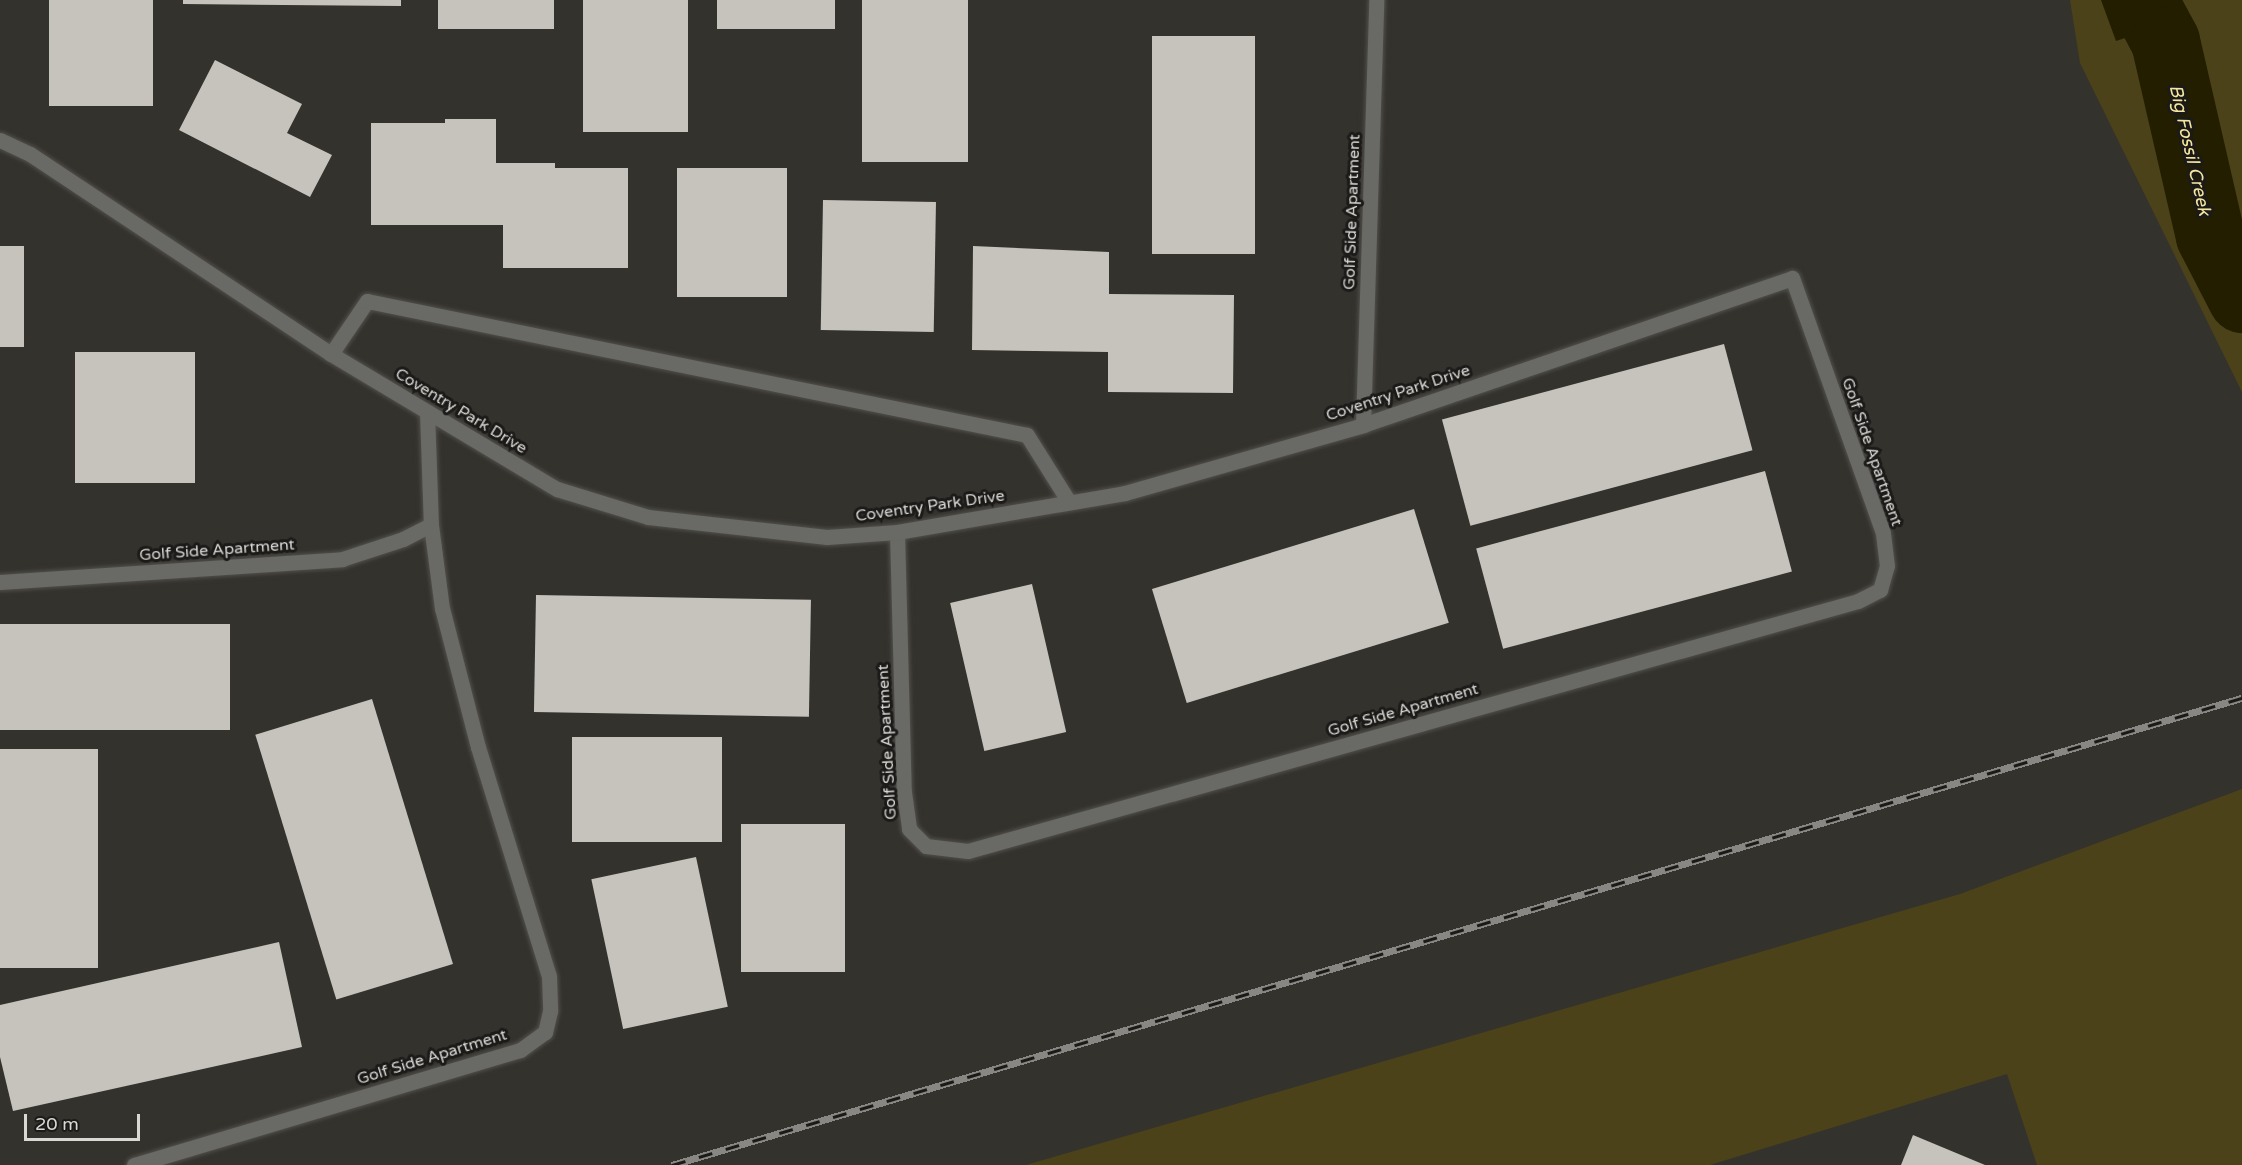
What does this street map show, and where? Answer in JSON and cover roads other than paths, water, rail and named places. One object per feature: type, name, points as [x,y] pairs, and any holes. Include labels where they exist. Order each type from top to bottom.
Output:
[{"type":"street","name":"Golf Side Apartment","points":[[1363,425],[1376,0]]},
{"type":"street","name":"Coventry Park Drive","points":[[0,140],[30,154],[331,354],[557,489],[648,518],[827,537],[897,532],[1125,492],[1363,425],[1792,278]]},
{"type":"street","name":"Golf Side Apartment","points":[[897,532],[904,792],[909,829],[926,846],[968,851],[1846,604],[1880,590],[1887,566],[1882,533],[1792,278]]},
{"type":"street","points":[[331,354],[367,301],[1027,435],[1069,502]]},
{"type":"street","name":"Golf Side Apartment","points":[[134,1165],[520,1050],[545,1032],[550,1011],[549,976],[442,609],[431,525],[427,412]]},
{"type":"street","name":"Golf Side Apartment","points":[[0,582],[342,559],[403,539],[431,525]]},
{"type":"waterway","name":"Big Fossil Creek","points":[[2143,0],[2165,41],[2210,236],[2242,298]]},
{"type":"railway","points":[[672,1165],[2242,698]]}]
